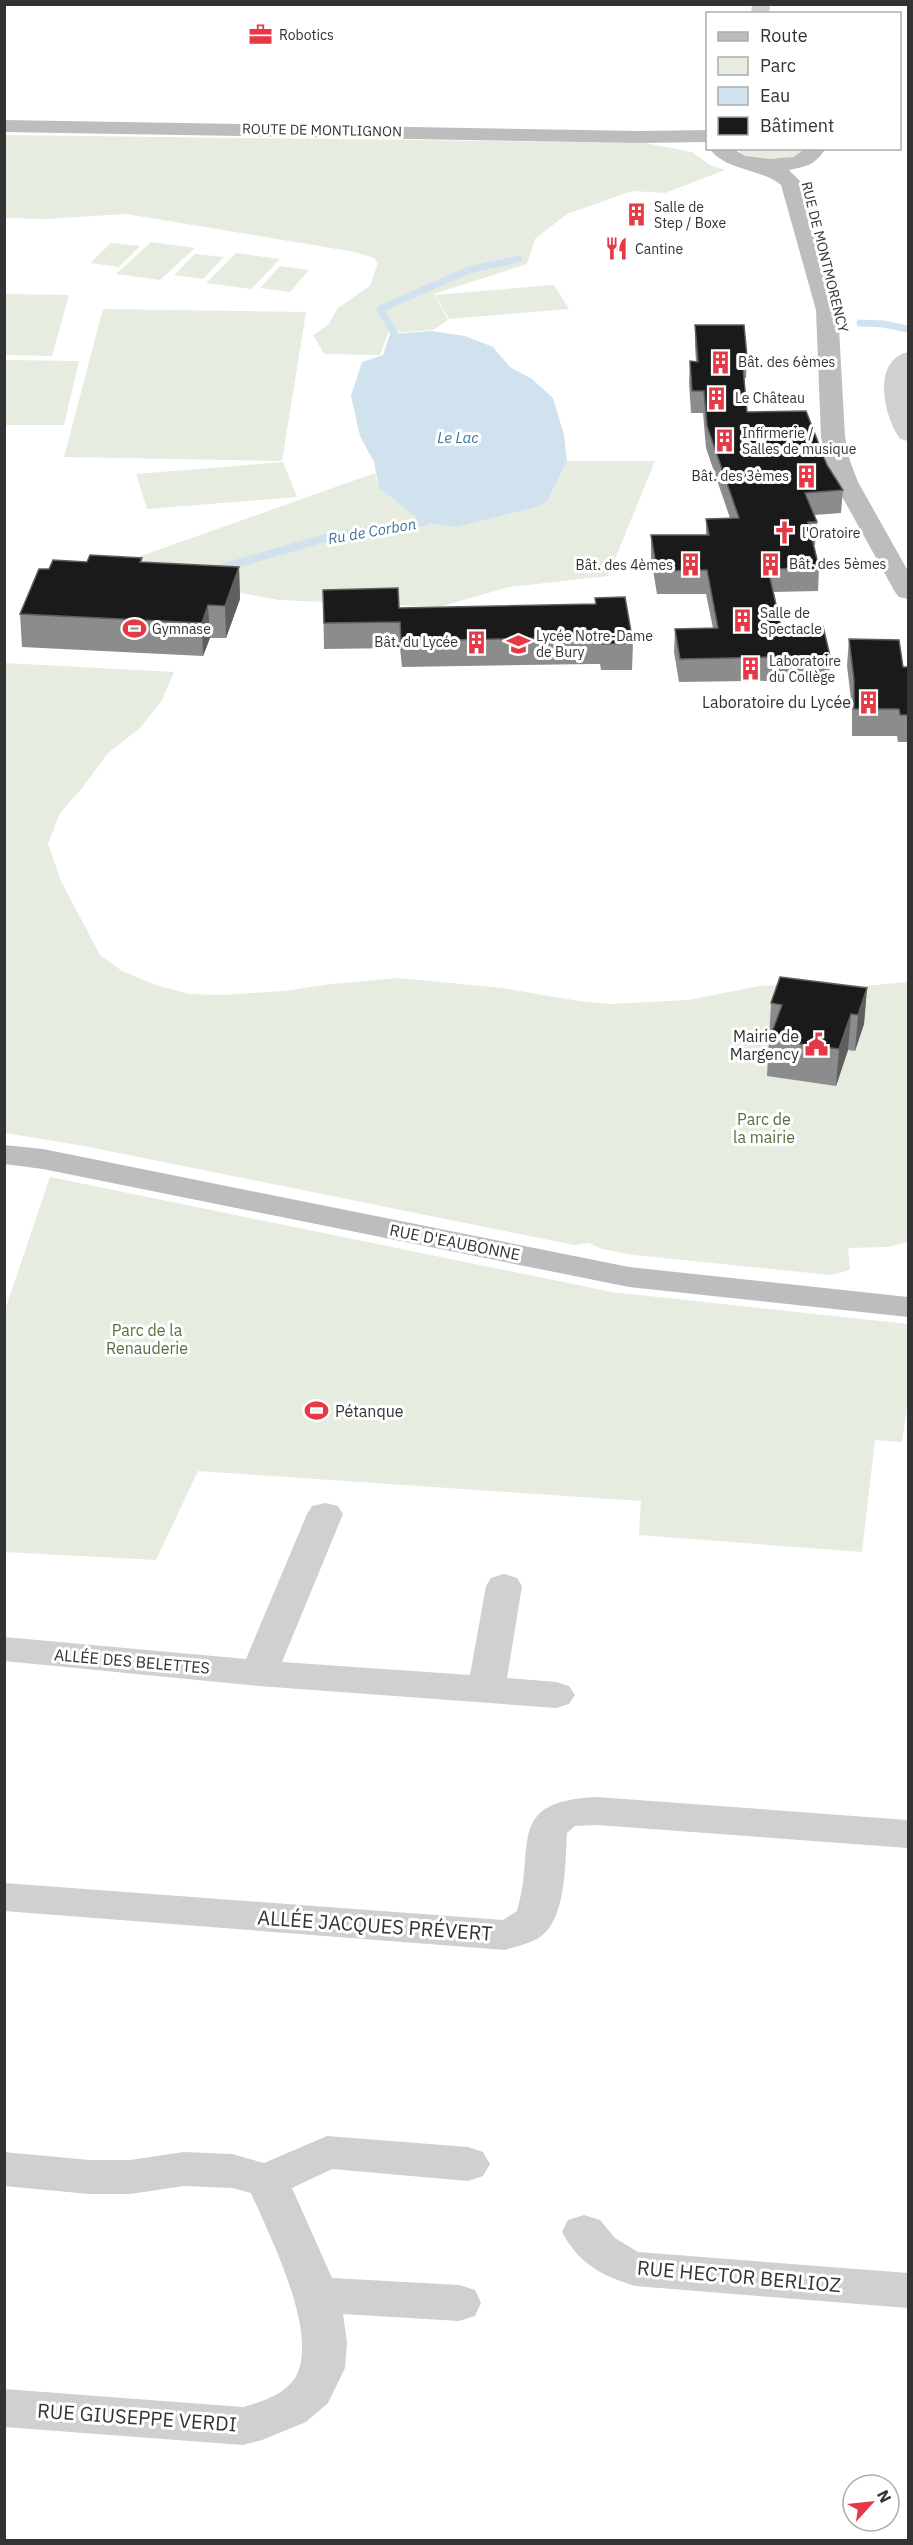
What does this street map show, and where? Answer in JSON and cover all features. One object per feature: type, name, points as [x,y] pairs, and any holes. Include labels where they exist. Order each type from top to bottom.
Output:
[{"type":"main road","name":"ROUTE DE MONTLIGNON","points":[[4,126],[500,133],[640,137],[706,145]]},
{"type":"main road","name":"ROUTE DE MONTLIGNON","points":[[720,150],[735,160],[759,165]]},
{"type":"main road","points":[[759,165],[783,165],[827,150]]},
{"type":"main road","name":"RUE DE MONTMORENCY","points":[[811,154],[844,324],[852,441],[859,469],[870,495],[909,561]]},
{"type":"main road","points":[[759,165],[778,172],[791,182],[827,310],[833,438],[837,461],[846,482],[909,592]]},
{"type":"main road","name":"RUE D'EAUBONNE","points":[[4,1154],[55,1162],[629,1277],[909,1307]]},
{"type":"street","points":[[909,359],[903,364],[895,388],[899,417],[909,434]]},
{"type":"street","points":[[260,1673],[325,1514]]},
{"type":"street","points":[[486,1689],[504,1586]]},
{"type":"street","name":"ALLÉE DES BELETTES","points":[[4,1649],[260,1673],[556,1695]]},
{"type":"street","name":"ALLÉE JACQUES PRÉVERT","points":[[4,1897],[506,1935],[525,1927],[535,1916],[541,1899],[547,1832],[551,1822],[561,1816],[576,1812],[597,1811],[909,1834]]},
{"type":"street","points":[[4,2169],[89,2177],[130,2177],[184,2169],[232,2171],[267,2181],[327,2152],[468,2164]]},
{"type":"street","name":"RUE GIUSEPPE VERDI","points":[[4,2408],[243,2426],[270,2419],[291,2408],[311,2390],[321,2368],[325,2333],[316,2295],[267,2181]]},
{"type":"street","name":"RUE HECTOR BERLIOZ","points":[[584,2232],[598,2251],[615,2262],[635,2269],[909,2291]]},
{"type":"street","points":[[316,2295],[459,2303]]},
{"type":"green space","points":[[5,135],[645,143],[692,152],[710,165],[725,170],[665,193],[632,191],[567,214],[535,239],[527,264],[434,294],[448,320],[433,330],[388,333],[380,355],[324,354],[313,335],[328,325],[338,308],[370,286],[378,263],[374,258],[355,252],[126,214],[46,219],[5,218]]},
{"type":"green space","points":[[738,150],[802,150],[789,158],[780,160],[760,159],[743,154]]},
{"type":"green space","points":[[151,242],[195,248],[160,280],[116,274]]},
{"type":"green space","points":[[111,243],[140,246],[119,267],[90,263]]},
{"type":"green space","points":[[236,253],[280,259],[251,289],[206,283]]},
{"type":"green space","points":[[195,254],[224,257],[203,279],[174,275]]},
{"type":"green space","points":[[280,266],[309,270],[290,292],[260,288]]},
{"type":"green space","points":[[554,285],[569,309],[449,319],[435,295]]},
{"type":"green space","points":[[5,294],[69,295],[52,356],[5,355]]},
{"type":"green space","points":[[103,309],[306,312],[282,461],[64,457]]},
{"type":"green space","points":[[5,360],[79,361],[64,425],[5,425]]},
{"type":"green space","points":[[567,461],[655,461],[608,576],[509,587],[439,607],[279,600],[107,568],[375,473],[379,488],[548,500]]},
{"type":"green space","points":[[283,462],[297,497],[147,509],[136,474]]},
{"type":"green space","name":"Parc de la mairie","points":[[4,663],[174,672],[162,700],[140,728],[107,754],[60,813],[48,844],[61,881],[100,955],[122,971],[156,985],[189,994],[224,995],[284,991],[399,978],[502,988],[611,1004],[688,1000],[759,986],[819,983],[864,986],[908,982],[908,1242],[887,1247],[848,1248],[850,1270],[831,1275],[634,1255],[602,1249],[589,1243],[574,1245],[84,1146],[5,1133]]},
{"type":"green space","name":"Parc de la Renauderie","points":[[50,1177],[612,1292],[908,1324],[908,1398],[902,1442],[875,1440],[862,1552],[639,1535],[641,1501],[198,1471],[156,1560],[5,1552],[5,1310]]},
{"type":"water","name":"Le Lac","points":[[432,331],[465,336],[493,347],[510,367],[532,379],[553,398],[564,435],[567,461],[548,500],[539,506],[456,527],[423,522],[379,488],[374,462],[360,436],[351,396],[362,362],[383,355],[390,334]]},
{"type":"building","points":[[695,325],[744,325],[747,357],[742,357],[747,412],[806,411],[827,465],[843,490],[805,493],[817,522],[808,522],[819,568],[768,569],[781,627],[823,626],[830,656],[680,659],[675,629],[718,628],[707,570],[657,571],[651,535],[709,535],[706,519],[739,518],[707,426],[704,391],[692,391],[690,361],[698,362]]},
{"type":"building","points":[[90,555],[142,558],[140,562],[239,567],[225,606],[208,605],[202,623],[20,614],[39,569],[49,569],[53,560],[87,562]]},
{"type":"building","points":[[398,588],[399,608],[596,604],[595,598],[625,597],[633,643],[602,644],[601,638],[592,637],[401,641],[400,622],[324,623],[323,590]]},
{"type":"building","points":[[849,639],[899,640],[903,667],[909,667],[909,715],[900,715],[899,709],[854,709],[854,680]]},
{"type":"building","points":[[780,977],[867,988],[858,1015],[851,1014],[839,1049],[769,1040],[782,1005],[771,1003]]},
{"type":"waterway","name":"Ru de Corbon","points":[[400,344],[380,309],[469,270],[518,259]]},
{"type":"waterway","name":"Ru de Corbon","points":[[860,323],[883,324],[908,329]]},
{"type":"waterway","name":"Ru de Corbon","points":[[218,569],[332,536],[423,522],[434,515]]},
{"type":"place","name":"Robotics","points":[[261,35]]},
{"type":"place","name":"Salle de Step / Boxe","points":[[636,215]]},
{"type":"place","name":"Cantine","points":[[617,249]]},
{"type":"place","name":"Bât. des 6èmes","points":[[720,362]]},
{"type":"place","name":"Le Château","points":[[717,398]]},
{"type":"place","name":"Infirmerie / Salles de musique","points":[[724,441]]},
{"type":"place","name":"Bât. des 3èmes","points":[[807,476]]},
{"type":"place","name":"l'Oratoire","points":[[784,533]]},
{"type":"place","name":"Bât. des 5èmes","points":[[771,564]]},
{"type":"place","name":"Bât. des 4èmes","points":[[691,565]]},
{"type":"place","name":"Salle de Spectacle","points":[[742,621]]},
{"type":"place","name":"Gymnase","points":[[134,629]]},
{"type":"place","name":"Bât. du Lycée","points":[[476,642]]},
{"type":"place","name":"Lycée Notre-Dame de Bury","points":[[518,644]]},
{"type":"place","name":"Laboratoire du Collège","points":[[751,669]]},
{"type":"place","name":"Laboratoire du Lycée","points":[[869,702]]},
{"type":"place","name":"Mairie de Margency","points":[[817,1045]]},
{"type":"place","name":"Pétanque","points":[[317,1411]]}]
